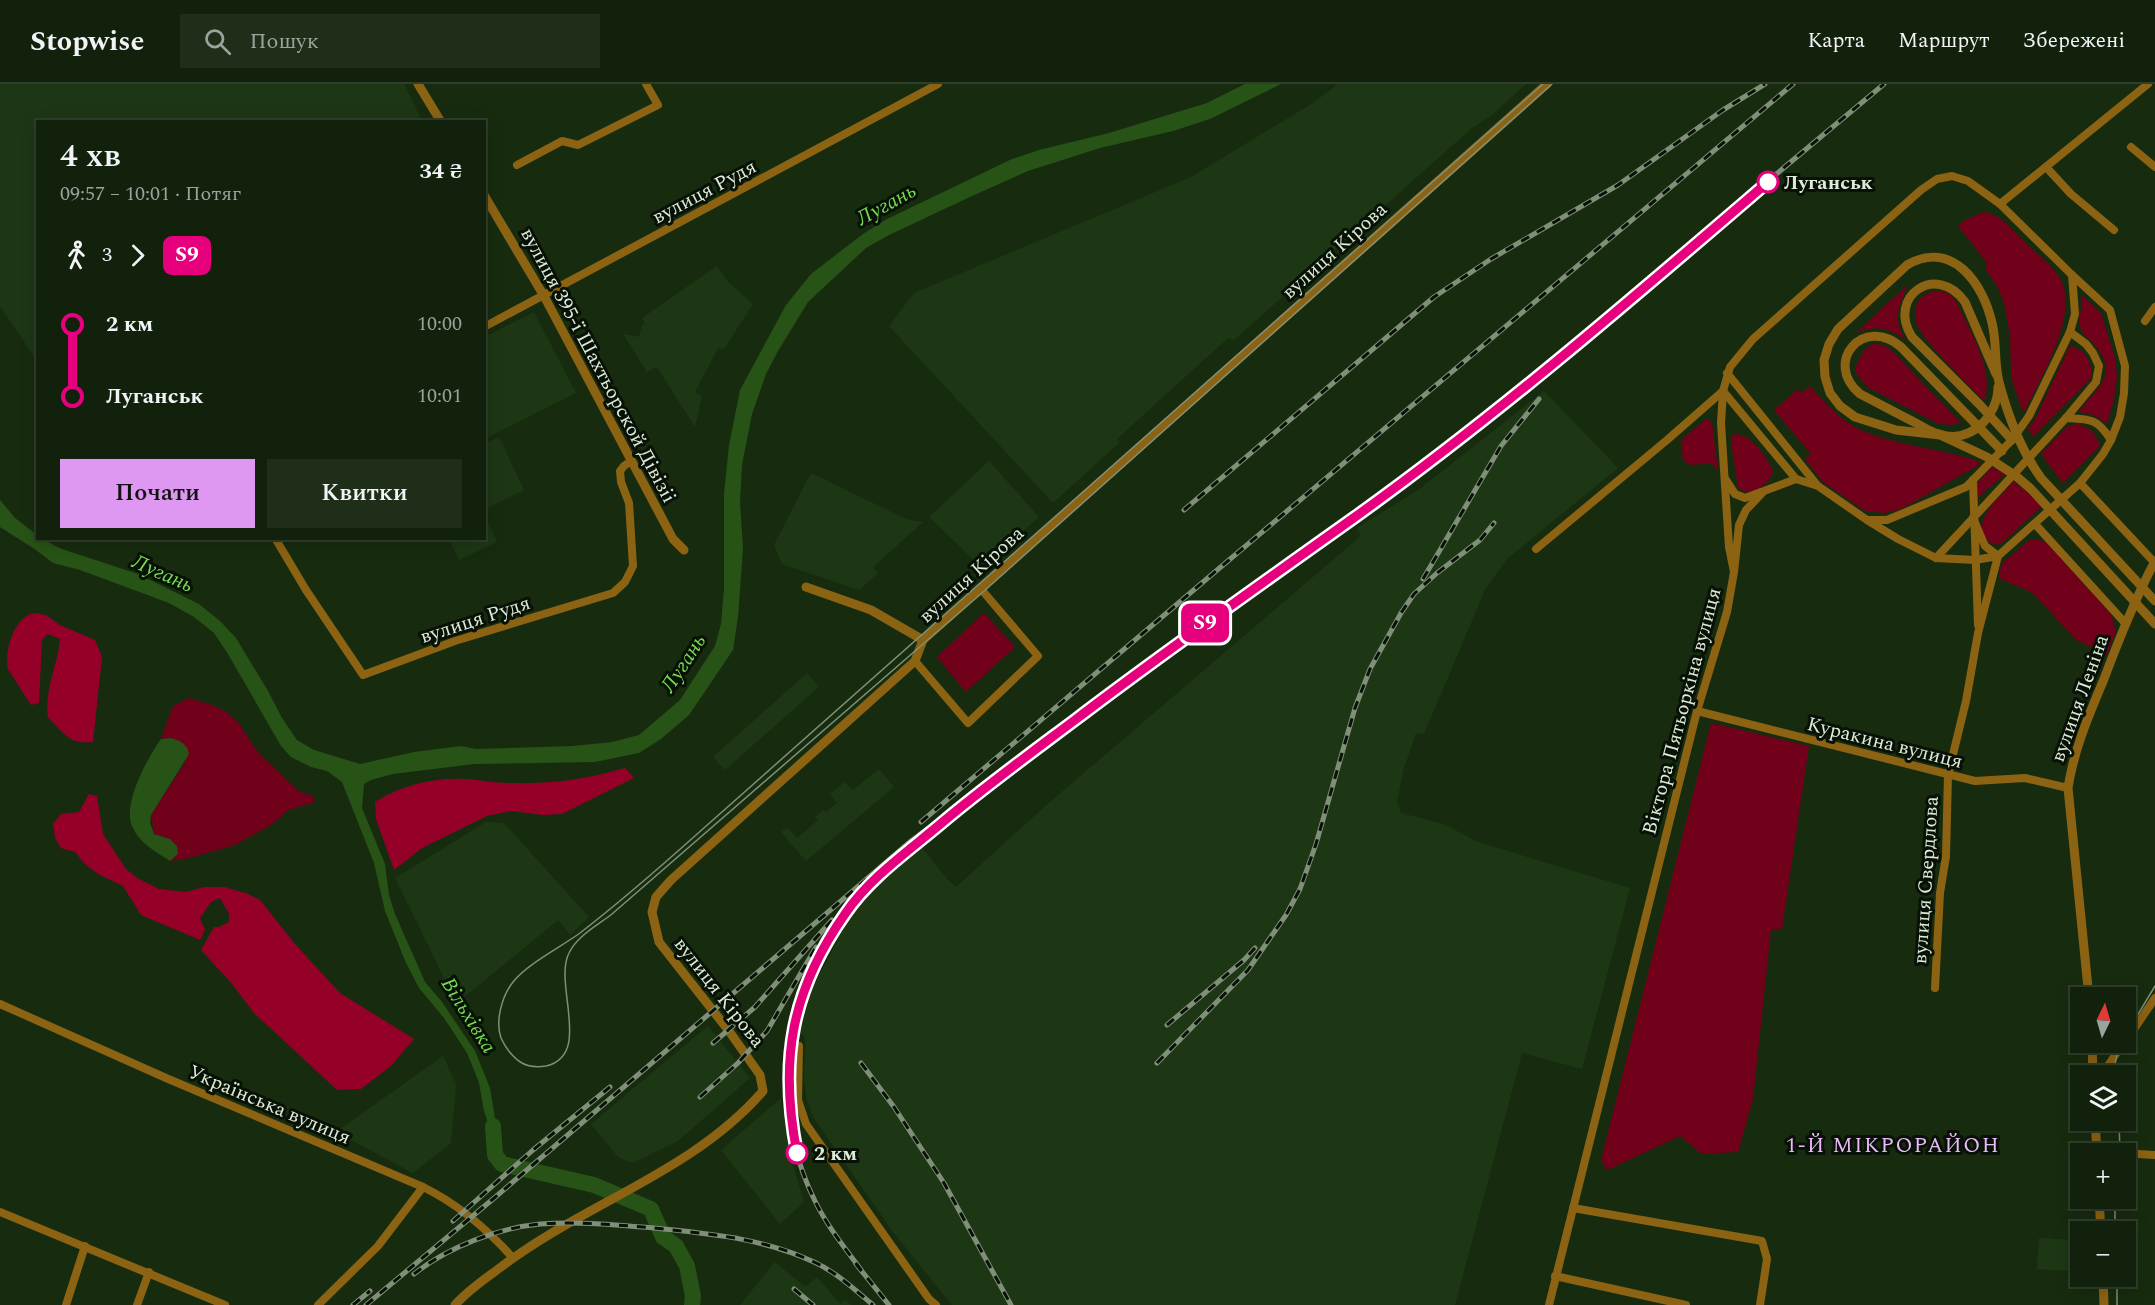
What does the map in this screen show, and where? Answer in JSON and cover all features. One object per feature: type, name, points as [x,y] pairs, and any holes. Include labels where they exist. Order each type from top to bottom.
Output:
[{"type":"street","points":[[419,84],[440,120]]},
{"type":"street","points":[[517,165],[562,141],[578,145],[658,105],[646,84]]},
{"type":"street","name":"вулиця Кірова","points":[[513,1258],[565,1224],[600,1207],[705,1144],[748,1108],[763,1091],[760,1075],[729,1031],[659,942],[652,912],[656,897],[671,880],[915,661],[923,640],[1547,84]]},
{"type":"street","points":[[2000,204],[2148,84]]},
{"type":"street","name":"вулиця Рудя","points":[[486,326],[936,85]]},
{"type":"street","points":[[2131,147],[2155,167]]},
{"type":"street","points":[[2046,167],[2071,194],[2114,230]]},
{"type":"street","name":"Віктора Пятьоркіна вулиця","points":[[1549,1305],[1697,711],[1727,612],[1734,572],[1729,547],[1721,423],[1723,391],[1727,373],[1754,339],[1921,190],[1937,179],[1952,176],[1968,181],[2000,204],[2110,310],[2125,366],[2120,417],[2103,454],[2080,483],[1998,556]]},
{"type":"street","name":"вулиця 395-ї Шахтьорской Дівізіі","points":[[486,198],[544,296],[673,539],[684,550]]},
{"type":"street","points":[[1943,257],[1955,262],[1964,270],[1984,299],[1995,336],[1998,380],[1997,401],[1985,422],[1967,433],[1940,435],[1880,426],[1855,417],[1840,406],[1830,393],[1825,376],[1824,360],[1829,344],[1838,329],[1907,266],[1924,258],[1943,257]]},
{"type":"street","points":[[1867,520],[1887,520],[1966,487],[2012,440],[2029,416],[2070,332],[2075,314],[2072,275]]},
{"type":"street","points":[[2012,440],[1912,337],[1906,328],[1904,318],[1909,298],[1924,286],[1933,284],[1951,288],[1965,302],[1998,380],[2021,446],[2041,478],[2155,601]]},
{"type":"street","points":[[2145,321],[2155,307]]},
{"type":"street","points":[[1936,558],[2066,418],[2096,382],[2099,366],[2086,344],[2070,332]]},
{"type":"street","points":[[2002,451],[1893,340],[1884,336],[1865,337],[1849,350],[1844,369],[1851,387],[1860,394],[1987,457],[2016,476],[2031,489],[2155,624]]},
{"type":"street","points":[[1727,373],[1818,486],[1867,520],[1898,540],[1936,558],[1975,560],[1998,556]]},
{"type":"street","points":[[1536,549],[1723,391],[1796,479],[1818,486]]},
{"type":"street","points":[[2066,418],[2086,419],[2102,426],[2111,440]]},
{"type":"street","name":"вулиця Рудя","points":[[276,540],[306,590],[363,675],[455,641],[613,593],[625,582],[633,566],[629,503],[621,482],[620,471],[631,461]]},
{"type":"street","points":[[1725,479],[1734,494],[1745,498],[1796,479]]},
{"type":"street","points":[[1973,480],[1978,633]]},
{"type":"street","points":[[2080,483],[2155,562]]},
{"type":"street","points":[[1734,572],[1739,525],[1746,510],[1764,491]]},
{"type":"street","points":[[1973,518],[1986,546],[1998,556]]},
{"type":"street","points":[[2035,524],[2126,624]]},
{"type":"street","points":[[1978,633],[1998,556]]},
{"type":"street","name":"вулиця Леніна","points":[[2088,987],[2068,788],[2072,763],[2082,733],[2126,624],[2155,562]]},
{"type":"street","points":[[806,587],[871,610],[923,640]]},
{"type":"street","points":[[915,661],[968,723],[1038,656],[981,589]]},
{"type":"street","name":"вулиця Свердлова","points":[[1935,988],[1940,893],[1946,856],[1948,775],[1966,701],[1978,633]]},
{"type":"street","name":"Куракина вулиця","points":[[1697,711],[1975,781],[2025,778],[2068,788]]},
{"type":"street","points":[[2136,1026],[2155,998]]},
{"type":"street","name":"Українська вулиця","points":[[0,1004],[177,1083],[423,1187],[447,1199],[492,1235],[513,1258]]},
{"type":"street","points":[[799,1046],[798,1100],[806,1124],[915,1280],[936,1305]]},
{"type":"street","points":[[2136,1154],[2155,1155]]},
{"type":"street","points":[[318,1305],[378,1246],[423,1187]]},
{"type":"street","points":[[1573,1208],[1762,1241],[1767,1259],[1760,1305]]},
{"type":"street","points":[[0,1212],[225,1305]]},
{"type":"street","points":[[66,1305],[85,1246]]},
{"type":"street","points":[[455,1305],[463,1296],[513,1258]]},
{"type":"street","points":[[136,1305],[149,1272]]},
{"type":"street","points":[[1556,1276],[1686,1305]]},
{"type":"street","points":[[2103,1287],[2104,1305]]},
{"type":"shaded area","points":[[0,84],[404,84],[422,120],[36,120],[36,360],[0,306]]},
{"type":"shaded area","points":[[1245,84],[1281,84],[1210,119],[1173,131],[1100,148],[1028,171],[972,196],[866,248],[808,302],[766,374],[752,414],[742,465],[740,502],[743,548],[733,650],[689,715],[661,739],[639,753],[595,762],[474,764],[393,774],[364,784],[362,808],[385,864],[389,895],[395,914],[425,982],[442,1002],[475,1051],[490,1088],[500,1149],[492,1148],[492,1134],[484,1111],[479,1083],[467,1053],[444,1018],[419,988],[406,963],[385,911],[374,863],[342,782],[327,771],[311,767],[291,757],[281,746],[214,633],[194,617],[169,603],[80,570],[53,563],[0,527],[0,500],[15,518],[36,534],[36,540],[45,540],[59,548],[138,574],[199,604],[236,638],[297,740],[314,750],[360,764],[414,752],[461,746],[476,749],[573,746],[612,742],[639,735],[680,700],[715,646],[721,624],[724,589],[724,494],[729,445],[740,390],[786,305],[811,274],[863,234],[887,219],[1012,159],[1207,103]]},
{"type":"shaded area","points":[[1338,84],[1526,84],[1492,115],[1472,128],[1234,340],[1228,338],[1117,439],[1120,442],[1053,503],[889,326],[914,293],[1191,177],[1313,103]]},
{"type":"shaded area","points":[[1983,212],[2006,223],[2049,265],[2061,280],[2065,294],[2065,311],[2055,348],[2023,413],[2011,377],[2010,336],[2004,303],[1998,288],[1985,268],[1987,263],[1958,226],[1965,220]]},
{"type":"shaded area","points":[[717,266],[728,282],[753,304],[724,349],[718,348],[695,392],[702,396],[695,427],[657,367],[647,372],[623,334],[639,337],[645,323],[642,318]]},
{"type":"shaded area","points":[[1907,285],[1898,312],[1901,332],[1906,340],[1893,332],[1876,328],[1856,333]]},
{"type":"shaded area","points":[[1940,291],[1948,293],[1956,301],[1979,350],[1986,377],[1987,389],[1984,401],[1936,351],[1916,323],[1915,311],[1919,300],[1928,293]]},
{"type":"shaded area","points":[[2081,294],[2101,313],[2115,358],[2117,376],[2107,424],[2094,415],[2079,412],[2103,381],[2106,373],[2102,355],[2081,329]]},
{"type":"shaded area","points":[[534,312],[576,393],[486,438],[486,336]]},
{"type":"shaded area","points":[[1873,344],[1884,345],[1893,352],[1961,423],[1950,425],[1937,423],[1867,387],[1856,373],[1856,366],[1864,350]]},
{"type":"shaded area","points":[[2070,346],[2084,353],[2091,367],[2091,378],[2033,437],[2028,428],[2034,421]]},
{"type":"shaded area","points":[[1810,386],[1842,418],[1867,433],[1896,442],[1959,455],[1979,462],[1979,465],[1901,509],[1885,513],[1865,511],[1823,482],[1805,459],[1811,454],[1774,410],[1798,389],[1801,393]]},
{"type":"shaded area","points":[[1544,391],[1618,468],[1507,559],[1485,590],[1424,734],[1416,733],[1404,768],[1397,801],[1401,813],[1444,824],[1478,842],[1630,888],[1582,1069],[1522,1053],[1455,1305],[952,1305],[893,1232],[813,1117],[807,1101],[804,1081],[805,1038],[799,1031],[808,997],[856,905],[921,846],[956,887],[1051,801],[1361,536],[1357,528],[1418,490]]},
{"type":"shaded area","points":[[1706,419],[1712,422],[1718,470],[1711,463],[1691,465],[1683,460],[1681,443],[1683,438]]},
{"type":"shaded area","points":[[2076,424],[2091,431],[2100,446],[2063,483],[2042,453],[2068,426]]},
{"type":"shaded area","points":[[1734,434],[1746,437],[1752,442],[1767,459],[1773,471],[1768,481],[1759,488],[1743,491],[1738,488],[1731,442]]},
{"type":"shaded area","points":[[499,437],[524,490],[486,509],[486,444]]},
{"type":"shaded area","points":[[989,461],[1039,517],[982,568],[929,517]]},
{"type":"shaded area","points":[[1992,467],[2005,474],[1977,498],[1977,483]]},
{"type":"shaded area","points":[[811,473],[906,519],[923,522],[873,567],[878,573],[859,590],[782,564],[774,545]]},
{"type":"shaded area","points":[[2014,481],[2042,506],[2003,542],[1995,545],[1986,538],[1982,530],[1983,522],[1993,504]]},
{"type":"shaded area","points":[[486,518],[497,542],[459,560],[449,540],[486,540]]},
{"type":"shaded area","points":[[2034,539],[2046,542],[2111,614],[2116,631],[2107,655],[2075,639],[2033,593],[1999,578],[2004,562],[2028,541]]},
{"type":"shaded area","points":[[34,613],[46,615],[60,625],[95,640],[102,657],[93,742],[73,740],[48,717],[48,697],[60,639],[48,634],[42,640],[39,703],[31,705],[8,669],[9,644],[12,636],[21,621]]},
{"type":"shaded area","points":[[984,613],[1015,647],[966,692],[937,657]]},
{"type":"shaded area","points":[[807,673],[819,687],[725,770],[713,757]]},
{"type":"shaded area","points":[[189,698],[225,711],[238,722],[257,751],[300,792],[313,796],[315,802],[289,810],[271,825],[235,845],[170,861],[177,854],[170,839],[154,834],[151,815],[186,761],[171,738],[161,739],[173,706]]},
{"type":"shaded area","points":[[1711,723],[1809,746],[1782,929],[1771,929],[1753,1099],[1738,1152],[1702,1154],[1680,1136],[1607,1170],[1601,1160]]},
{"type":"shaded area","points":[[171,738],[185,745],[189,754],[151,815],[150,823],[154,834],[170,839],[177,846],[178,854],[170,861],[148,846],[135,832],[130,817],[130,806],[138,781],[150,757],[161,739]]},
{"type":"shaded area","points":[[625,768],[634,778],[562,814],[543,815],[511,811],[487,816],[422,848],[394,870],[376,819],[375,802],[419,783],[443,779],[503,783],[553,782],[595,776]]},
{"type":"shaded area","points":[[879,769],[894,787],[806,861],[781,832],[787,827],[797,838],[818,820],[815,817],[823,810],[826,812],[837,803],[830,794],[845,782],[853,790]]},
{"type":"shaded area","points":[[89,794],[97,796],[103,834],[126,869],[137,878],[159,889],[186,892],[204,887],[225,887],[260,900],[295,944],[340,993],[414,1039],[391,1066],[361,1089],[337,1090],[254,1013],[232,984],[201,950],[214,927],[229,922],[229,914],[220,898],[211,902],[200,918],[205,930],[200,940],[141,915],[123,886],[98,874],[75,852],[61,848],[55,838],[53,824],[61,814],[79,812]]},
{"type":"shaded area","points":[[486,822],[504,823],[589,917],[570,935],[558,920],[456,1002],[395,878]]},
{"type":"shaded area","points":[[708,1026],[750,1078],[678,1141],[633,1163],[618,1157],[591,1124]]},
{"type":"shaded area","points":[[443,1056],[456,1084],[451,1143],[413,1173],[336,1132]]},
{"type":"shaded area","points":[[781,1098],[793,1165],[804,1202],[780,1224],[721,1150]]},
{"type":"shaded area","points":[[2039,1238],[2070,1240],[2070,1271],[2037,1269]]},
{"type":"shaded area","points":[[775,1262],[805,1287],[817,1277],[840,1304],[846,1300],[851,1305],[740,1305]]},
{"type":"waterway","name":"Вільхівка","points":[[493,1126],[495,1155],[502,1164],[594,1185],[651,1209],[663,1237],[676,1246],[687,1266],[693,1296],[692,1305]]},
{"type":"tram line","points":[[1543,84],[653,873],[580,933],[519,975],[506,994],[499,1017],[501,1038],[512,1055],[528,1065],[546,1066],[560,1059],[567,1048],[570,1034],[565,966],[569,953],[582,936],[612,914],[983,592],[1552,84]]},
{"type":"tram line","points":[[2136,1018],[2155,986]]},
{"type":"tram line","points":[[2115,1065],[2117,1053]]},
{"type":"tram line","points":[[2119,1131],[2120,1143]]},
{"type":"tram line","points":[[2115,1209],[2115,1221]]},
{"type":"tram line","points":[[2117,1287],[2117,1305]]},
{"type":"railway","points":[[1184,510],[1434,297],[1491,259],[1618,185],[1723,110],[1765,84]]},
{"type":"railway","points":[[921,822],[1793,84]]},
{"type":"railway","points":[[366,1305],[911,841],[1463,436],[1884,84]]},
{"type":"railway","points":[[1423,579],[1501,446],[1539,399]]},
{"type":"railway","points":[[1157,1063],[1248,970],[1286,915],[1300,889],[1316,844],[1355,708],[1370,669],[1401,613],[1414,594],[1480,540],[1494,523]]},
{"type":"railway","points":[[861,1270],[815,1201],[801,1167],[792,1132],[788,1097],[789,1061],[794,1026],[804,992],[818,959],[836,927],[866,887]]},
{"type":"railway","points":[[713,1043],[755,1007],[832,920]]},
{"type":"railway","points":[[700,1097],[738,1063],[767,1031],[816,947]]},
{"type":"railway","points":[[1167,1025],[1255,948]]},
{"type":"railway","points":[[861,1063],[894,1107],[944,1183],[1011,1305]]},
{"type":"railway","points":[[453,1221],[533,1150],[610,1087]]},
{"type":"railway","points":[[414,1274],[442,1255],[491,1234],[540,1224],[583,1223],[716,1235],[775,1247],[822,1266],[873,1305]]},
{"type":"railway","points":[[856,1264],[889,1305]]},
{"type":"railway","points":[[794,1289],[813,1305]]},
{"type":"railway","points":[[353,1305],[370,1291]]},
{"type":"train","name":"S9","points":[[797,1153],[790,1115],[788,1075],[792,1033],[799,1005],[821,952],[845,913],[864,889],[989,783],[1463,436],[1768,182]]},
{"type":"place","name":"Луганськ","points":[[1768,182]]},
{"type":"place","name":"2 км","points":[[797,1153]]},
{"type":"district","name":"1-Й МІКРОРАЙОН","points":[[1893,1145]]},
{"type":"water label","name":"Лугань","points":[[886,204]]},
{"type":"water label","name":"Лугань","points":[[163,573]]},
{"type":"water label","name":"Лугань","points":[[683,663]]}]
